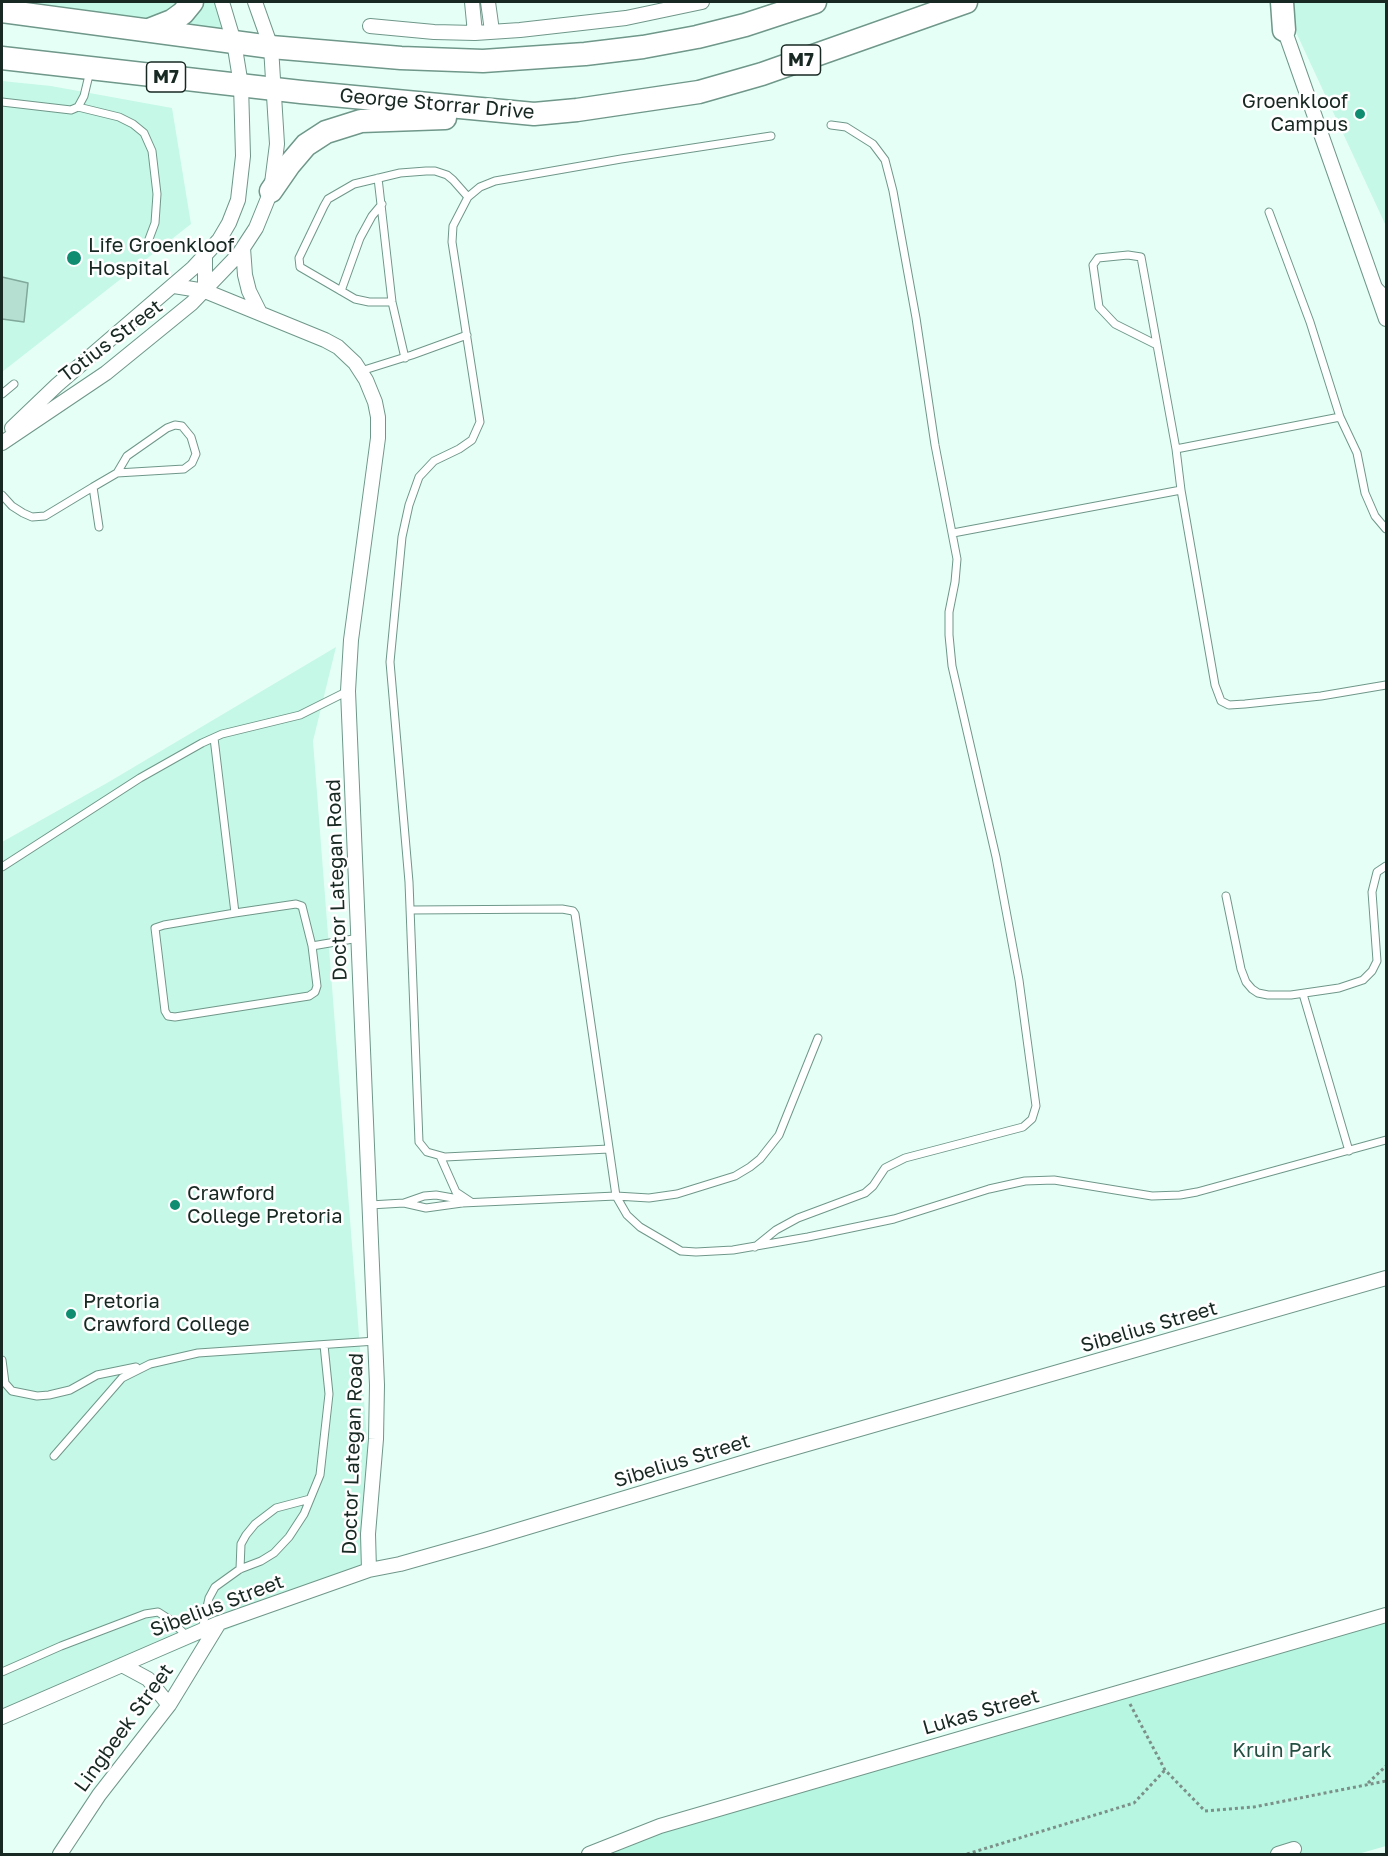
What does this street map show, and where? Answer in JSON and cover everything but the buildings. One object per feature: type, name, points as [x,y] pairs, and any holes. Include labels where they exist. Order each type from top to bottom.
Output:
[{"type":"main road","points":[[149,30],[172,21],[192,2]]},
{"type":"main road","name":"M7","points":[[2,11],[271,47],[401,58],[483,61],[585,54],[697,37],[745,25],[815,2]]},
{"type":"main road","name":"George Storrar Drive","points":[[2,58],[241,85],[534,114],[699,92],[762,74],[966,2]]},
{"type":"main road","points":[[1282,2],[1284,30]]},
{"type":"main road","points":[[271,191],[306,145],[326,132],[350,123],[534,114]]},
{"type":"street","name":"Totius Street","points":[[2,438],[57,385],[174,286],[205,256],[224,232],[238,200],[243,156],[241,85],[234,42],[222,2]]},
{"type":"street","name":"Totius Street","points":[[2,443],[106,373],[205,291],[243,248],[261,219],[271,191],[277,144],[271,47],[255,2]]},
{"type":"street","points":[[472,2],[475,33]]},
{"type":"street","points":[[488,2],[492,31]]},
{"type":"street","points":[[370,26],[475,33],[559,27],[626,18],[702,2]]},
{"type":"street","points":[[1274,2],[1386,319]]},
{"type":"street","points":[[243,248],[249,291],[260,313]]},
{"type":"street","points":[[205,256],[205,291]]},
{"type":"street","name":"Doctor Lategan Road","points":[[174,286],[205,291],[330,342],[348,356],[361,371],[375,402],[379,426],[351,640],[348,691],[376,1341],[377,1409],[368,1534],[369,1570]]},
{"type":"street","name":"Sibelius Street","points":[[2,1717],[219,1623],[369,1570],[400,1564],[485,1540],[762,1457],[971,1399],[1386,1278]]},
{"type":"street","name":"Lukas Street","points":[[589,1854],[660,1826],[1386,1615]]},
{"type":"street","name":"Lingbeek Street","points":[[60,1854],[99,1795],[169,1705],[219,1623]]},
{"type":"street","points":[[122,1665],[148,1679],[169,1705]]},
{"type":"street","points":[[1278,1854],[1294,1849]]},
{"type":"lane","points":[[78,107],[84,96],[91,69]]},
{"type":"lane","points":[[2,102],[71,110],[78,107],[119,117],[144,133],[152,151],[157,194],[155,223],[149,239]]},
{"type":"lane","points":[[755,1247],[776,1230],[798,1218],[865,1193],[873,1186],[885,1168],[904,1158],[1023,1127],[1032,1119],[1036,1099],[1029,1044],[1000,879],[951,658],[948,636],[949,612],[957,559],[935,445],[916,318],[888,169],[882,155],[873,144],[846,127],[831,125]]},
{"type":"lane","points":[[609,1149],[440,1156],[426,1152],[419,1142],[407,854],[390,662],[404,524],[423,472],[434,461],[472,440],[480,422],[452,242],[453,226],[468,197],[480,187],[495,181],[771,136]]},
{"type":"lane","points":[[392,302],[362,301],[302,269],[299,265],[299,258],[320,211],[328,200],[354,184],[400,173],[435,171],[453,180],[468,197]]},
{"type":"lane","points":[[378,178],[392,302],[405,358]]},
{"type":"lane","points":[[341,291],[360,238],[372,216],[382,204]]},
{"type":"lane","points":[[1269,212],[1322,357],[1340,417],[1357,453],[1369,502],[1375,516],[1386,529]]},
{"type":"lane","points":[[1157,345],[1115,324],[1100,307],[1093,265],[1098,258],[1128,255],[1142,257],[1215,685],[1221,700],[1229,705],[1245,704],[1321,696],[1386,685]]},
{"type":"lane","points":[[1372,282],[1386,294]]},
{"type":"lane","points":[[361,371],[405,358],[467,335]]},
{"type":"lane","points":[[2,394],[14,384]]},
{"type":"lane","points":[[1176,449],[1340,417]]},
{"type":"lane","points":[[2,495],[12,506],[32,517],[45,516],[117,473],[184,469],[192,463],[196,454],[191,437],[182,426],[175,425],[167,428],[127,456],[117,473]]},
{"type":"lane","points":[[93,487],[99,527]]},
{"type":"lane","points":[[953,533],[1182,490]]},
{"type":"lane","points":[[2,867],[140,778],[214,738],[300,715],[348,691]]},
{"type":"lane","points":[[214,738],[235,913]]},
{"type":"lane","points":[[1226,896],[1240,969],[1248,986],[1258,993],[1268,995],[1303,994],[1339,988],[1358,983],[1372,971],[1377,961],[1373,880],[1377,872],[1386,866]]},
{"type":"lane","points":[[296,904],[302,906],[312,946],[317,986],[315,993],[309,996],[175,1017],[168,1016],[165,1011],[155,928],[296,904]]},
{"type":"lane","points":[[410,910],[562,909],[573,911],[616,1197],[627,1215],[640,1227],[681,1251],[714,1252],[755,1247],[894,1219],[1018,1182],[1054,1180],[1152,1196],[1180,1195],[1386,1140]]},
{"type":"lane","points":[[312,946],[359,938]]},
{"type":"lane","points":[[1303,994],[1349,1151]]},
{"type":"lane","points":[[404,1203],[426,1208],[462,1203],[616,1197],[649,1198],[677,1194],[714,1184],[750,1167],[769,1150],[779,1135],[818,1038]]},
{"type":"lane","points":[[440,1156],[456,1192],[473,1203]]},
{"type":"lane","points":[[370,1205],[404,1203],[436,1196],[453,1198],[462,1203]]},
{"type":"lane","points":[[2,1360],[5,1383],[12,1391],[38,1396],[70,1390],[101,1373],[198,1353],[376,1341]]},
{"type":"lane","points":[[202,1630],[209,1598],[215,1587],[240,1569],[274,1553],[299,1522],[310,1499],[320,1475],[329,1394],[324,1345]]},
{"type":"lane","points":[[54,1456],[122,1378],[150,1364]]},
{"type":"lane","points":[[240,1569],[241,1544],[255,1524],[276,1508],[310,1499]]},
{"type":"lane","points":[[2,1672],[61,1646],[145,1614],[158,1612],[188,1636]]},
{"type":"path","points":[[1124,1691],[1165,1770],[1205,1811],[1254,1807],[1386,1781]]},
{"type":"path","points":[[1367,1784],[1386,1766]]},
{"type":"path","points":[[967,1854],[1134,1803],[1165,1770]]},
{"type":"shaded area","points":[[2,2],[218,2],[234,42]]},
{"type":"shaded area","name":"Groenkloof Campus","points":[[1282,2],[1386,2],[1386,226]]},
{"type":"shaded area","name":"Life Groenkloof Hospital","points":[[2,81],[51,86],[172,108],[191,224],[2,372]]},
{"type":"shaded area","name":"Crawford College Pretoria","points":[[336,647],[313,741],[377,1568],[2,1722],[2,842],[107,783]]},
{"type":"green space","name":"Kruin Park","points":[[1386,1611],[1386,1846],[1358,1854],[594,1854],[630,1838]]},
{"type":"place","name":"Groenkloof Campus","points":[[1360,114]]},
{"type":"place","name":"Life Groenkloof Hospital","points":[[74,258]]},
{"type":"place","name":"Crawford College Pretoria","points":[[175,1205]]},
{"type":"place","name":"Pretoria Crawford College","points":[[71,1314]]}]
